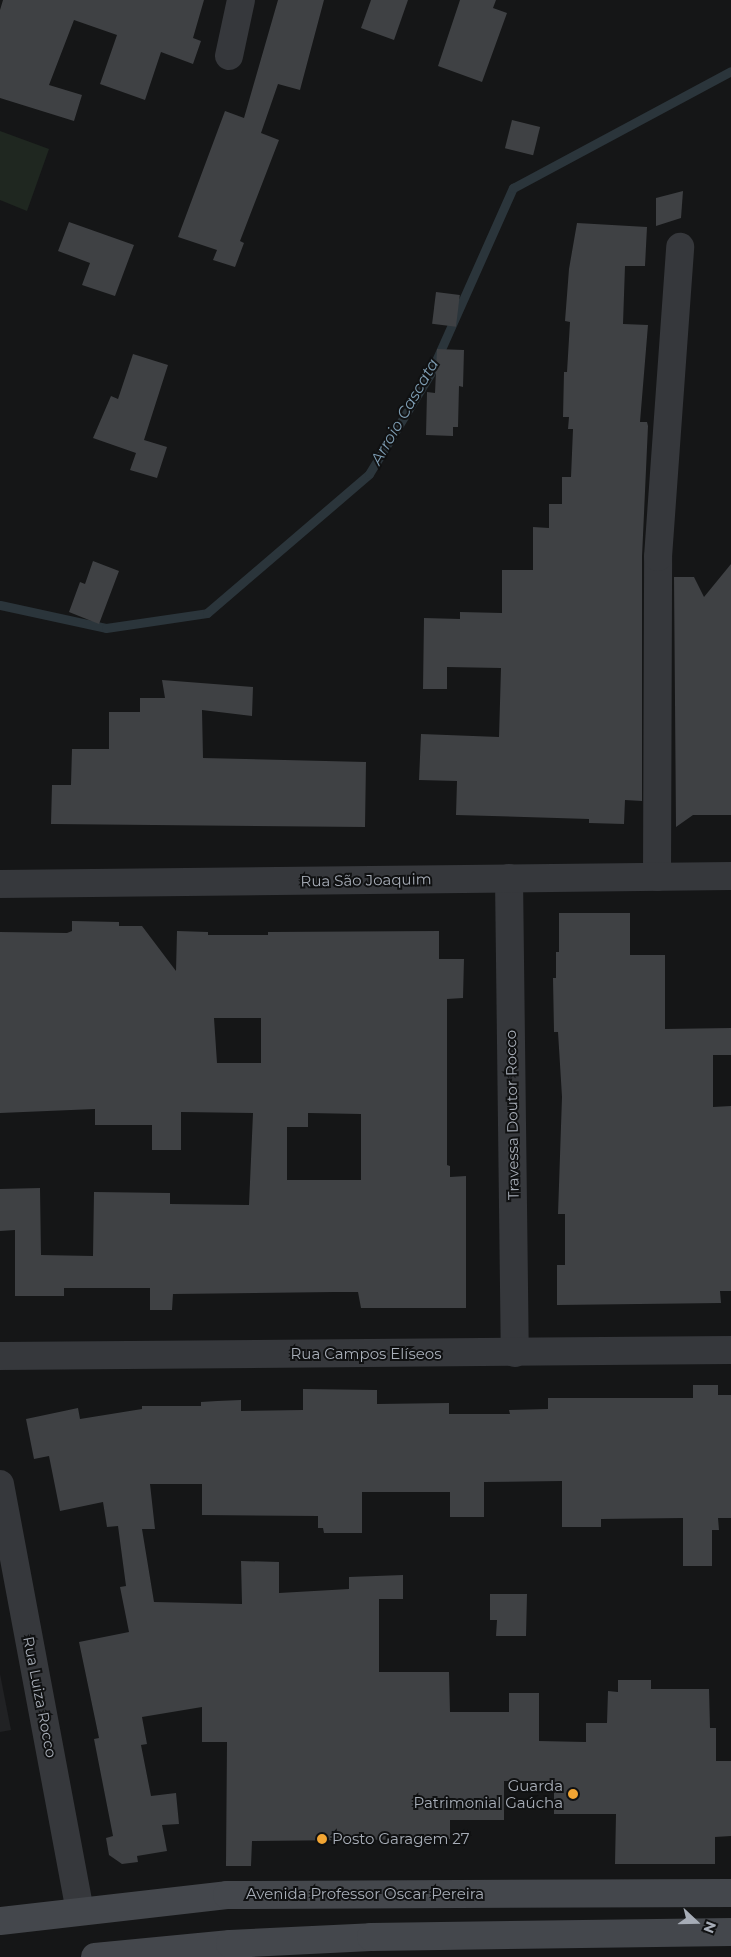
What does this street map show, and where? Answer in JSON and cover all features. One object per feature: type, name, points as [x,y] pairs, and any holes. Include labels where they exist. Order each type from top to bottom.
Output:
[{"type":"main road","name":"Avenida Professor Oscar Pereira","points":[[0,1921],[80,1910],[227,1895],[731,1893]]},
{"type":"main road","points":[[95,1957],[230,1944],[371,1937],[731,1932]]},
{"type":"street","points":[[229,56],[241,0]]},
{"type":"street","points":[[657,877],[658,557],[680,247]]},
{"type":"street","name":"Rua São Joaquim","points":[[0,884],[731,876]]},
{"type":"street","name":"Travessa Doutor Rocco","points":[[509,878],[515,1353]]},
{"type":"street","name":"Rua Campos Elíseos","points":[[0,1356],[731,1350]]},
{"type":"street","name":"Rua Luiza Rocco","points":[[0,1484],[80,1910]]},
{"type":"shaded area","points":[[0,131],[49,149],[27,211],[0,200]]},
{"type":"shaded area","points":[[0,1674],[11,1730],[0,1732]]},
{"type":"building","points":[[3,0],[204,0],[193,38],[201,41],[193,64],[161,52],[145,100],[100,84],[117,35],[74,20],[49,85],[82,95],[74,121],[0,98],[0,10]]},
{"type":"building","points":[[278,0],[324,0],[300,90],[278,84],[261,133],[279,140],[240,241],[244,243],[235,267],[213,260],[217,250],[178,237],[225,111],[244,118]]},
{"type":"building","points":[[371,0],[408,0],[394,40],[361,28]]},
{"type":"building","points":[[460,0],[496,0],[493,8],[507,13],[482,82],[438,66]]},
{"type":"building","points":[[512,120],[540,127],[533,155],[505,148]]},
{"type":"building","points":[[683,191],[681,218],[656,226],[656,198]]},
{"type":"building","points":[[69,222],[134,245],[115,296],[82,285],[90,263],[58,251]]},
{"type":"building","points":[[577,223],[647,227],[645,266],[625,266],[623,324],[648,325],[640,422],[647,422],[648,426],[642,557],[642,801],[625,800],[624,824],[589,823],[589,819],[456,815],[457,781],[419,780],[421,734],[499,737],[501,668],[447,667],[447,689],[423,689],[424,618],[460,619],[460,612],[502,613],[502,570],[533,570],[533,527],[549,528],[549,504],[562,504],[562,477],[571,477],[573,429],[568,429],[569,417],[563,417],[564,372],[567,372],[570,322],[565,321],[569,269]]},
{"type":"building","points":[[436,292],[460,295],[456,327],[432,324]]},
{"type":"building","points":[[437,349],[464,350],[463,387],[459,386],[458,427],[453,427],[453,436],[426,435],[427,392],[435,393]]},
{"type":"building","points":[[133,354],[168,365],[144,440],[167,447],[157,478],[130,470],[136,453],[93,438],[111,396],[118,399]]},
{"type":"building","points":[[93,561],[119,571],[99,624],[69,612],[80,582],[85,584]]},
{"type":"building","points":[[731,564],[731,815],[693,815],[676,827],[674,577],[694,577],[704,597]]},
{"type":"building","points":[[162,680],[253,687],[252,716],[202,710],[203,758],[366,762],[365,827],[51,824],[52,785],[71,785],[72,749],[109,749],[109,712],[140,712],[140,698],[165,698]]},
{"type":"building","points":[[559,913],[630,913],[630,955],[665,955],[665,1029],[731,1028],[731,1055],[713,1055],[713,1107],[731,1106],[731,1291],[720,1291],[721,1303],[557,1305],[557,1265],[565,1265],[565,1214],[558,1214],[562,1097],[558,1032],[554,1032],[553,978],[556,978],[556,952],[559,952]]},
{"type":"building","points":[[72,921],[119,922],[119,926],[142,926],[176,971],[177,931],[208,932],[208,935],[268,935],[268,932],[439,931],[439,959],[464,959],[463,998],[447,999],[447,1165],[450,1166],[450,1177],[466,1176],[466,1308],[361,1308],[358,1292],[173,1294],[172,1310],[150,1310],[150,1288],[64,1288],[64,1296],[15,1296],[15,1230],[0,1231],[0,1189],[40,1188],[41,1255],[93,1256],[94,1192],[170,1193],[170,1204],[249,1205],[253,1113],[181,1112],[181,1150],[152,1150],[152,1125],[95,1125],[95,1109],[0,1113],[0,932],[67,933],[72,931]],"holes":[[[214,1018],[261,1018],[261,1063],[217,1063]],[[308,1113],[361,1114],[361,1180],[287,1180],[287,1127],[308,1127]]]},
{"type":"building","points":[[693,1385],[718,1385],[718,1395],[731,1395],[731,1518],[718,1518],[719,1530],[712,1530],[712,1566],[683,1566],[683,1518],[601,1519],[601,1527],[562,1527],[562,1481],[484,1482],[484,1517],[450,1517],[450,1492],[362,1492],[362,1533],[324,1533],[323,1528],[318,1528],[318,1516],[202,1515],[202,1484],[150,1484],[155,1529],[142,1529],[154,1602],[242,1604],[241,1561],[279,1562],[279,1593],[349,1589],[349,1577],[403,1575],[403,1599],[379,1599],[379,1672],[449,1672],[450,1712],[509,1712],[509,1693],[539,1693],[539,1741],[586,1742],[586,1723],[607,1723],[608,1691],[618,1692],[618,1680],[651,1680],[651,1689],[709,1689],[710,1728],[716,1728],[716,1761],[731,1761],[731,1836],[715,1837],[715,1864],[615,1864],[616,1814],[554,1814],[554,1781],[504,1781],[504,1820],[450,1820],[450,1839],[252,1841],[251,1866],[226,1866],[227,1742],[202,1742],[202,1707],[142,1717],[147,1744],[141,1745],[151,1796],[176,1793],[179,1824],[162,1825],[167,1851],[137,1856],[138,1862],[122,1864],[109,1855],[106,1838],[113,1836],[94,1739],[99,1738],[79,1642],[129,1632],[120,1587],[126,1586],[118,1526],[107,1527],[103,1502],[60,1511],[49,1456],[34,1459],[26,1419],[78,1408],[80,1419],[142,1409],[142,1406],[201,1406],[201,1402],[241,1400],[241,1411],[303,1410],[303,1389],[377,1390],[377,1404],[449,1403],[449,1414],[510,1414],[509,1410],[548,1409],[548,1398],[693,1398]]},
{"type":"building","points":[[490,1594],[527,1594],[526,1636],[496,1636],[497,1620],[490,1620]]},
{"type":"waterway","name":"Arroio Cascata","points":[[0,605],[106,628],[207,613],[369,474],[430,374],[513,188],[731,71]]},
{"type":"place","name":"Guarda Patrimonial Gaúcha","points":[[573,1794]]},
{"type":"place","name":"Posto Garagem 27","points":[[322,1839]]}]
